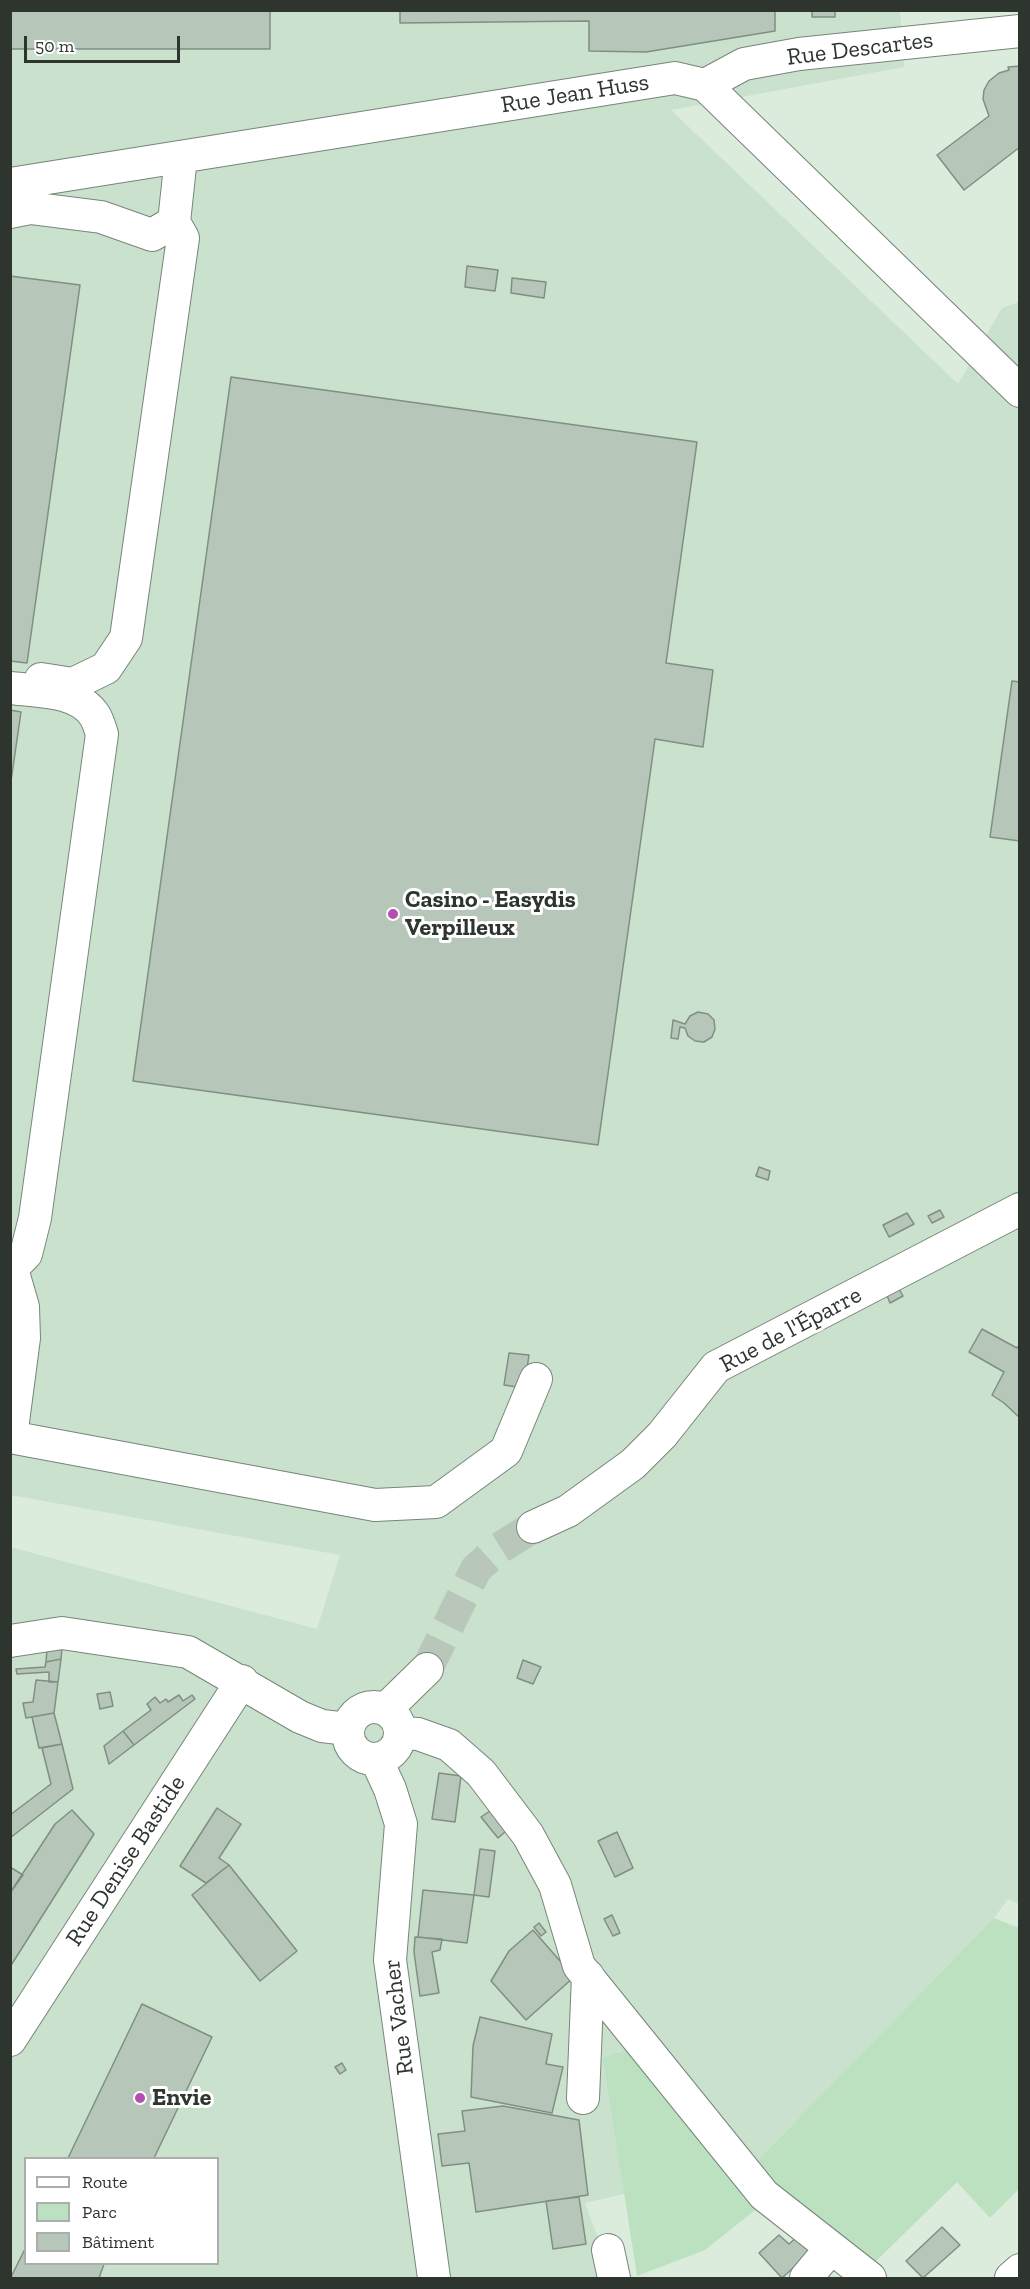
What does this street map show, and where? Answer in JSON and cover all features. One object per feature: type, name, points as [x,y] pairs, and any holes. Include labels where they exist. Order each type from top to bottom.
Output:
[{"type":"street","name":"Rue Descartes","points":[[705,85],[744,64],[798,54],[1020,31]]},
{"type":"street","name":"Rue Jean Huss","points":[[10,184],[675,78],[705,85]]},
{"type":"street","points":[[705,85],[1020,391]]},
{"type":"street","points":[[163,229],[181,157]]},
{"type":"street","points":[[10,212],[30,208],[101,217],[163,229],[183,238],[126,638],[106,668],[74,684],[10,674]]},
{"type":"street","points":[[10,688],[50,693],[78,700],[94,715],[102,734],[35,1218],[26,1254],[11,1270],[23,1306],[24,1338],[11,1437],[375,1505],[436,1502],[506,1451],[536,1379]]},
{"type":"street","name":"Rue de l'Éparre","points":[[533,1527],[568,1511],[633,1464],[662,1435],[716,1367],[928,1257],[1017,1215]]},
{"type":"street","points":[[10,1641],[62,1633],[188,1652],[300,1716],[322,1726],[348,1729]]},
{"type":"street","points":[[427,1669],[393,1721],[399,1741],[391,1753],[376,1759],[362,1756],[355,1751],[348,1737],[350,1721],[362,1709],[378,1707],[393,1721],[418,1734],[449,1745],[481,1773],[528,1835],[555,1885],[579,1966],[764,2195],[870,2278]]},
{"type":"street","name":"Rue Denise Bastide","points":[[10,2040],[242,1681]]},
{"type":"street","name":"Rue Vacher","points":[[376,1759],[390,1789],[401,1824],[390,1960],[434,2278]]},
{"type":"street","points":[[583,2098],[588,1976]]},
{"type":"street","points":[[806,2278],[831,2248]]},
{"type":"street","points":[[1011,2278],[1020,2270]]},
{"type":"shaded area","points":[[11,11],[900,11],[904,67],[671,110],[958,384],[1002,308],[1019,302],[1019,1904],[1008,1899],[994,1918],[754,2164],[585,2203],[613,2278],[11,2278],[10,1547],[317,1629],[340,1555],[11,1495]]},
{"type":"green space","points":[[994,1918],[1019,1928],[1019,2189],[990,2218],[957,2182],[871,2266],[761,2173],[754,2164]]},
{"type":"green space","points":[[635,2047],[759,2207],[705,2250],[637,2276],[603,2058]]},
{"type":"building","points":[[10,10],[270,10],[270,49],[10,49]]},
{"type":"building","points":[[400,10],[775,10],[775,31],[646,52],[589,51],[589,21],[400,23]]},
{"type":"building","points":[[812,10],[835,10],[835,17],[812,17]]},
{"type":"building","points":[[1020,66],[1020,147],[964,190],[937,155],[989,116],[983,99],[984,90],[989,81],[999,73],[1009,70],[1008,67]]},
{"type":"building","points":[[467,266],[498,270],[495,291],[465,287]]},
{"type":"building","points":[[10,276],[80,285],[27,663],[10,661]]},
{"type":"building","points":[[512,278],[546,282],[544,298],[511,293]]},
{"type":"building","name":"Casino - Easydis Verpilleux","points":[[231,377],[697,442],[666,663],[713,670],[703,747],[655,739],[598,1145],[133,1081]]},
{"type":"building","points":[[1012,681],[1020,682],[1020,841],[990,837]]},
{"type":"building","points":[[10,710],[21,712],[10,788]]},
{"type":"building","points":[[698,1012],[708,1014],[714,1020],[715,1029],[712,1037],[704,1042],[695,1041],[688,1036],[685,1028],[680,1027],[678,1039],[671,1038],[673,1020],[685,1024],[690,1016]]},
{"type":"building","points":[[759,1167],[770,1171],[768,1180],[756,1176]]},
{"type":"building","points":[[940,1210],[944,1217],[932,1223],[928,1216]]},
{"type":"building","points":[[907,1213],[914,1224],[889,1237],[883,1225]]},
{"type":"building","points":[[898,1287],[903,1296],[890,1303],[886,1293]]},
{"type":"building","points":[[982,1329],[1017,1348],[1020,1344],[1020,1418],[992,1395],[1004,1372],[969,1352]]},
{"type":"building","points":[[509,1353],[529,1355],[524,1388],[504,1385]]},
{"type":"building","points":[[62,1648],[61,1659],[46,1662],[47,1649]]},
{"type":"building","points":[[61,1659],[58,1682],[49,1682],[49,1672],[17,1674],[16,1669],[45,1667],[46,1662]]},
{"type":"building","points":[[523,1660],[541,1667],[533,1684],[517,1678]]},
{"type":"building","points":[[36,1680],[58,1682],[54,1713],[26,1718],[23,1703],[33,1702]]},
{"type":"building","points":[[110,1692],[113,1706],[100,1709],[97,1694]]},
{"type":"building","points":[[179,1695],[183,1701],[192,1695],[195,1699],[134,1745],[123,1731],[151,1710],[147,1704],[155,1697],[160,1703],[166,1699],[168,1702]]},
{"type":"building","points":[[54,1713],[62,1744],[39,1748],[32,1717]]},
{"type":"building","points":[[123,1731],[134,1745],[109,1764],[104,1746]]},
{"type":"building","points":[[62,1744],[73,1789],[10,1838],[10,1815],[51,1784],[42,1748]]},
{"type":"building","points":[[439,1773],[461,1776],[455,1822],[432,1819]]},
{"type":"building","points":[[217,1808],[241,1824],[219,1858],[229,1865],[206,1883],[180,1866]]},
{"type":"building","points":[[72,1810],[94,1834],[10,1967],[10,1893],[55,1824]]},
{"type":"building","points":[[490,1811],[506,1831],[498,1838],[481,1817]]},
{"type":"building","points":[[617,1832],[633,1868],[615,1877],[598,1841]]},
{"type":"building","points":[[480,1849],[495,1851],[489,1897],[474,1895]]},
{"type":"building","points":[[229,1865],[297,1951],[260,1981],[192,1895]]},
{"type":"building","points":[[10,1867],[23,1875],[10,1893]]},
{"type":"building","points":[[423,1890],[474,1895],[467,1943],[418,1937]]},
{"type":"building","points":[[612,1915],[620,1933],[613,1936],[604,1919]]},
{"type":"building","points":[[539,1923],[546,1932],[541,1936],[534,1927]]},
{"type":"building","points":[[533,1930],[574,1977],[526,2020],[491,1981],[509,1951]]},
{"type":"building","points":[[415,1937],[442,1939],[440,1950],[432,1952],[439,1993],[420,1996],[414,1952]]},
{"type":"building","name":"Envie","points":[[142,2004],[212,2037],[154,2157],[68,2157]]},
{"type":"building","points":[[480,2017],[552,2034],[546,2064],[563,2067],[552,2113],[471,2097],[473,2046]]},
{"type":"building","points":[[342,2063],[346,2070],[340,2074],[335,2067]]},
{"type":"building","points":[[503,2106],[579,2120],[588,2195],[476,2212],[469,2163],[442,2166],[438,2134],[465,2131],[462,2111]]},
{"type":"building","points":[[579,2197],[586,2244],[553,2249],[546,2201]]},
{"type":"building","points":[[942,2227],[960,2245],[923,2278],[906,2261]]},
{"type":"building","points":[[779,2235],[789,2244],[798,2236],[812,2251],[782,2278],[759,2253]]},
{"type":"building","points":[[24,2251],[24,2265],[104,2265],[99,2278],[11,2277]]},
{"type":"tunnel","points":[[427,1669],[476,1569],[498,1549],[533,1527]]},
{"type":"place","name":"Casino - Easydis Verpilleux","points":[[393,914]]},
{"type":"place","name":"Envie","points":[[140,2098]]}]
